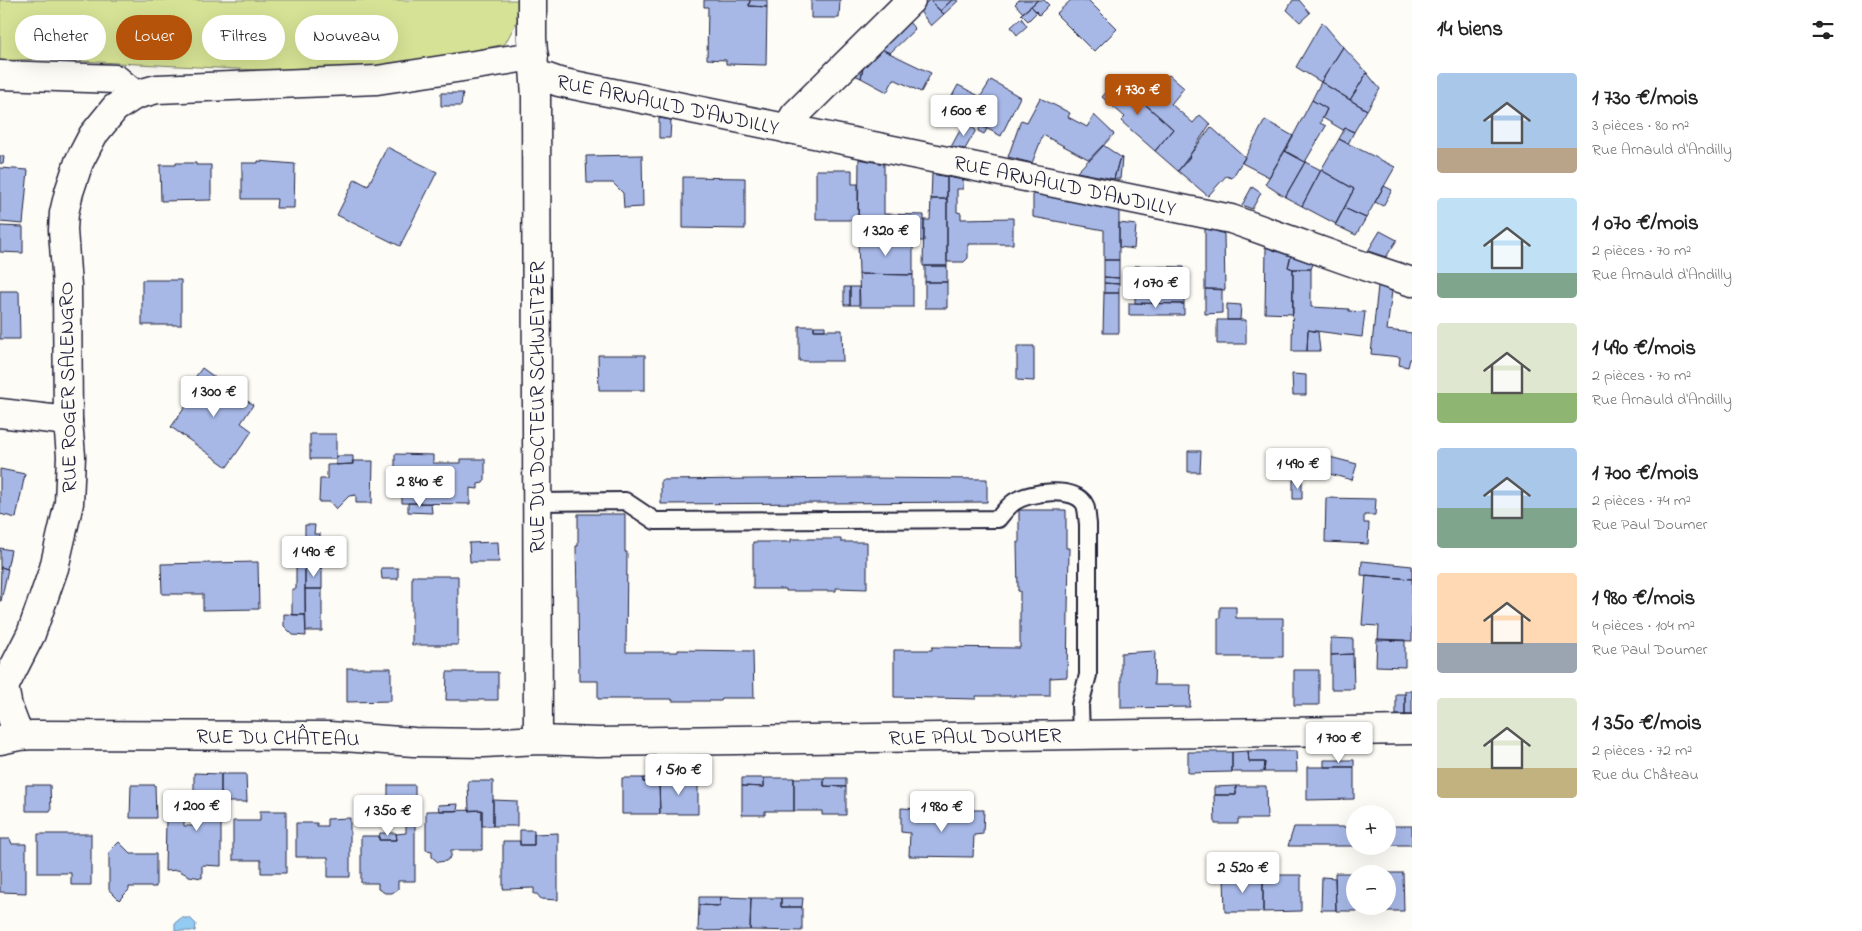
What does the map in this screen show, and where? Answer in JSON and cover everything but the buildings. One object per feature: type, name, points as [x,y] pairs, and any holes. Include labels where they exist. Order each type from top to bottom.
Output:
[{"type":"main road","name":"RUE DU DOCTEUR SCHWEITZER","points":[[532,0],[535,65],[538,740]]},
{"type":"main road","points":[[787,129],[795,115],[911,0]]},
{"type":"main road","name":"RUE ROGER SALENGRO","points":[[2,689],[31,634],[54,568],[69,503],[71,456],[68,421],[67,286],[64,213],[79,162],[93,135],[114,108],[135,95],[157,89],[377,80],[535,65]]},
{"type":"main road","name":"RUE ARNAULD D'ANDILLY","points":[[535,65],[559,82],[1231,219],[1412,282]]},
{"type":"main road","points":[[0,75],[116,79],[135,95]]},
{"type":"main road","points":[[0,412],[68,421]]},
{"type":"main road","points":[[2,689],[8,707],[5,738]]},
{"type":"main road","name":"RUE PAUL DOUMER","points":[[538,740],[598,742],[1412,730]]},
{"type":"main road","name":"RUE DU CHÂTEAU","points":[[5,738],[330,736],[414,742],[484,743],[538,740]]},
{"type":"lane","points":[[538,502],[625,501],[655,521],[998,519],[1013,502],[1033,493],[1076,495],[1085,504],[1088,524],[1088,675],[1080,706],[1081,735]]},
{"type":"green space","points":[[0,0],[518,0],[518,19],[505,44],[356,75],[59,60],[106,60],[106,15],[15,15],[15,60],[20,60],[0,61]]},
{"type":"water","points":[[181,918],[190,918],[196,924],[195,931],[175,931],[175,923]]}]
